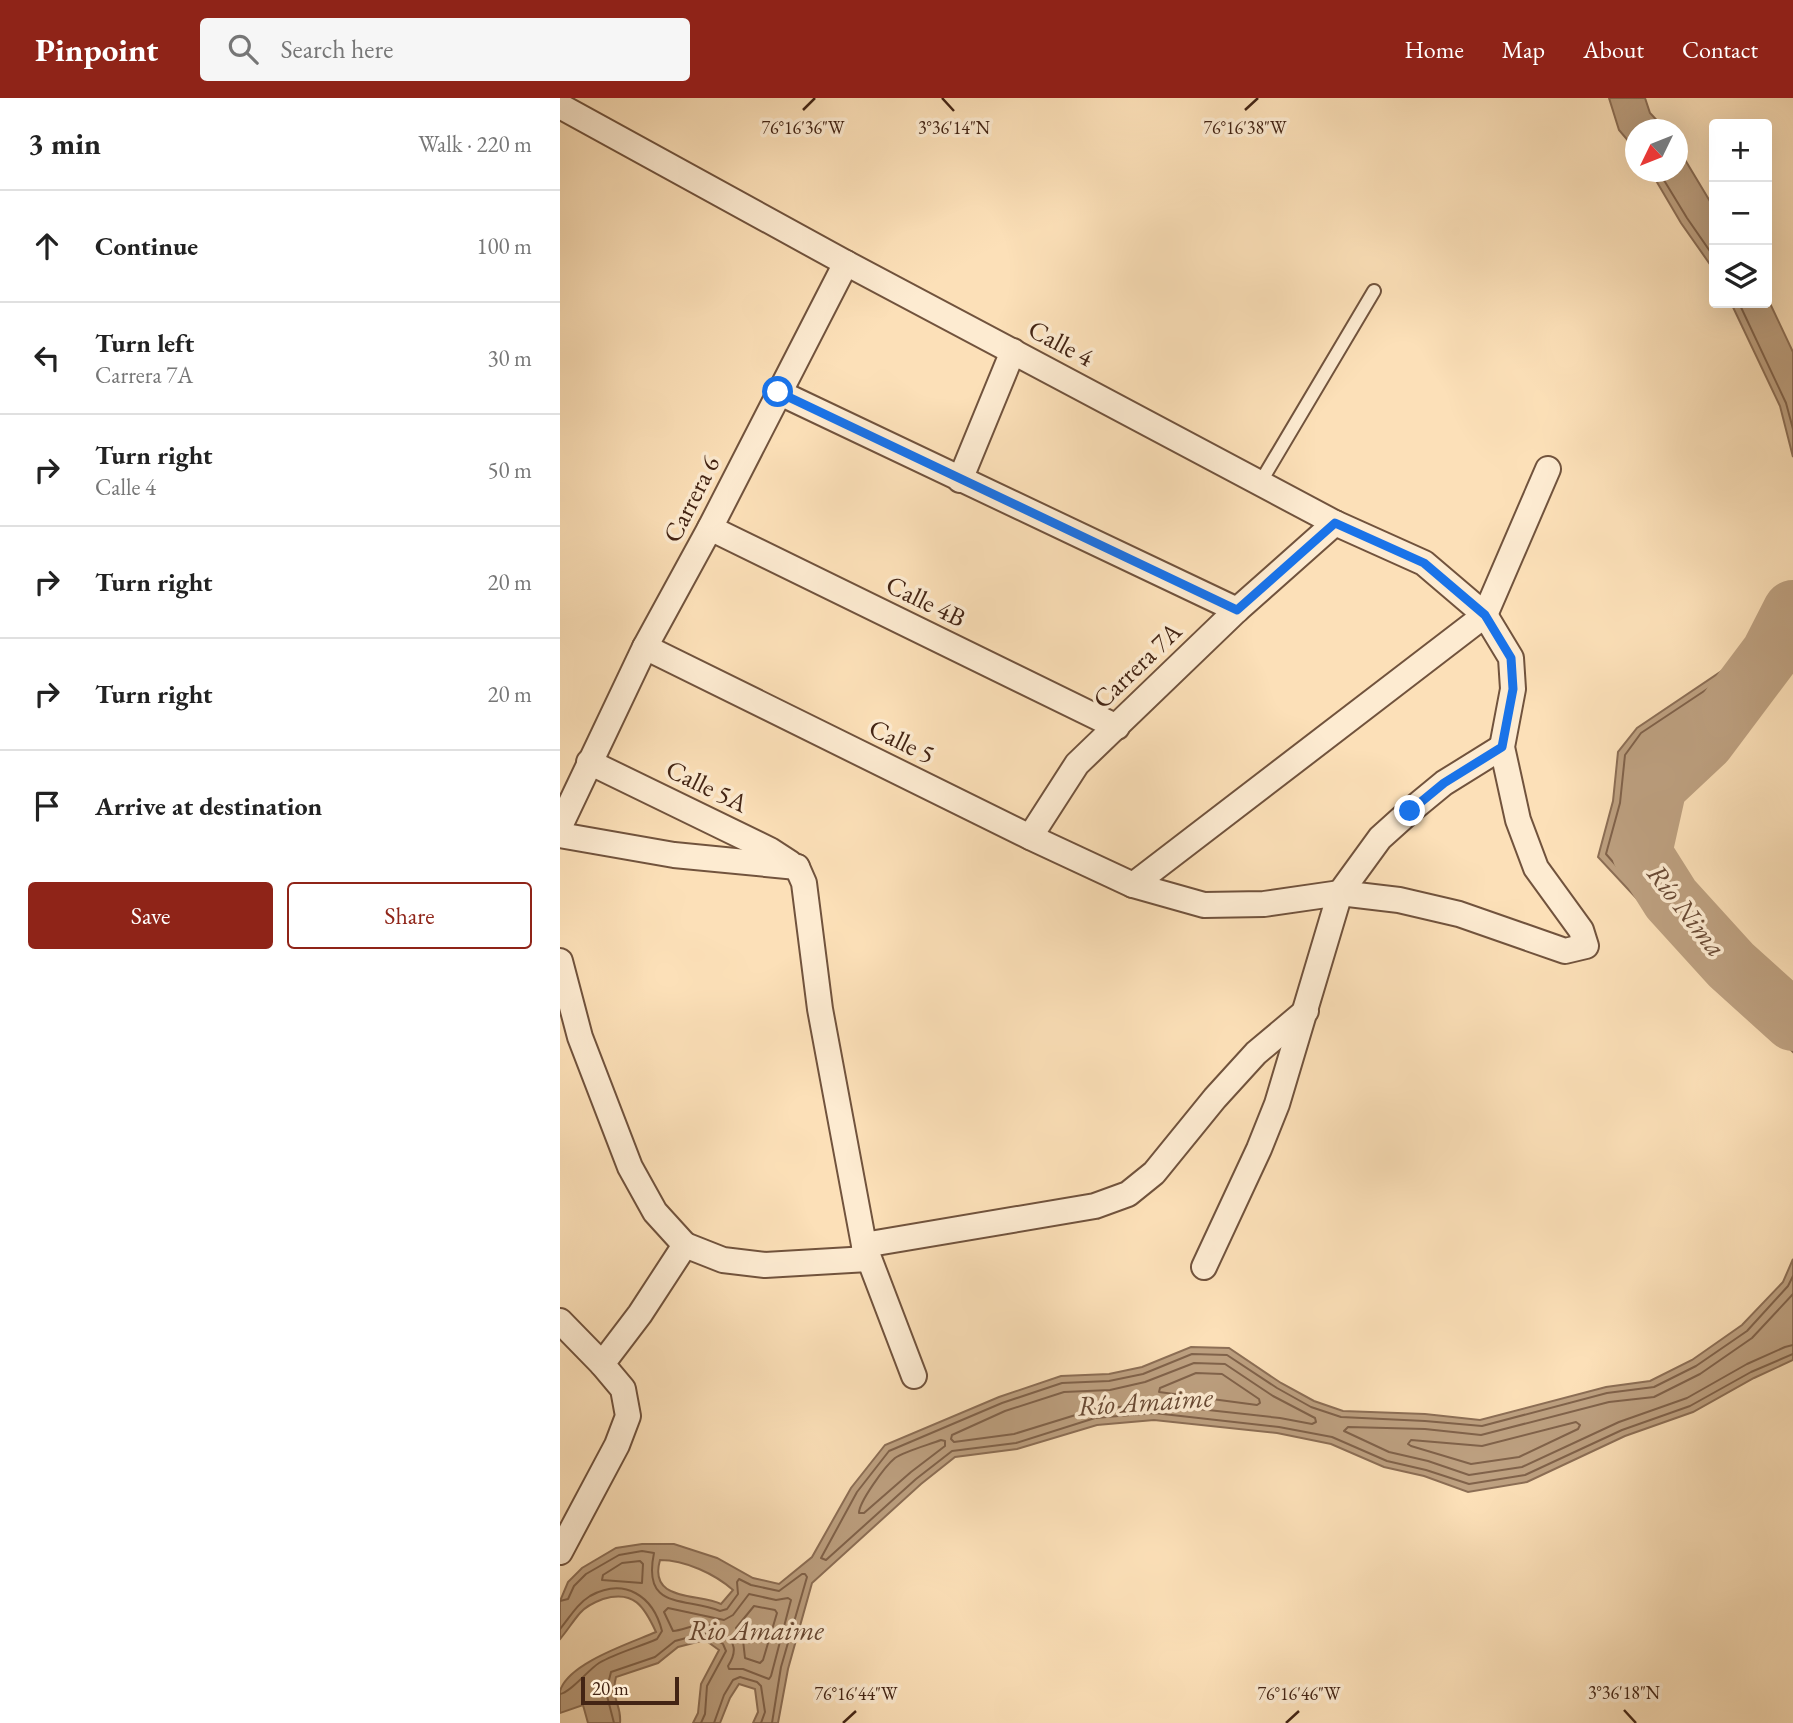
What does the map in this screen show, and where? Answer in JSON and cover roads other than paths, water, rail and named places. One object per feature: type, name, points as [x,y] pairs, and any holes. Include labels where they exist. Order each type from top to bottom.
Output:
[{"type":"street","name":"Calle 4","points":[[560,106],[846,263],[1335,523],[1424,563],[1485,615],[1511,658],[1513,689],[1502,747]]},
{"type":"street","name":"Carrera 6","points":[[560,826],[645,647],[710,528],[846,263]]},
{"type":"street","points":[[960,480],[1013,351]]},
{"type":"street","points":[[778,392],[1237,610]]},
{"type":"street","points":[[1133,885],[1485,615],[1548,469]]},
{"type":"street","name":"Carrera 7A","points":[[1030,837],[1077,764],[1237,610],[1335,523]]},
{"type":"street","name":"Calle 4B","points":[[710,528],[1117,727]]},
{"type":"street","name":"Calle 5","points":[[645,647],[1133,885],[1204,905],[1264,904],[1340,893],[1399,900],[1459,914],[1565,951],[1586,946],[1581,930],[1536,869],[1518,820],[1502,747]]},
{"type":"street","points":[[1204,1267],[1268,1127],[1307,1010],[1340,893],[1380,838],[1444,783],[1502,747]]},
{"type":"street","name":"Calle 5A","points":[[589,762],[770,850],[797,867]]},
{"type":"street","points":[[560,835],[674,855],[797,867],[804,883],[820,1009],[866,1252],[914,1376]]},
{"type":"street","points":[[560,961],[580,1037],[629,1167],[655,1212],[685,1245],[723,1261],[765,1265],[866,1252],[1095,1206],[1128,1194],[1154,1173],[1256,1052],[1307,1010]]},
{"type":"street","points":[[602,1364],[640,1314],[685,1245]]},
{"type":"street","points":[[560,1321],[623,1389],[628,1416],[617,1445],[560,1552]]},
{"type":"lane","points":[[1260,483],[1374,291]]},
{"type":"water","points":[[1609,98],[1645,98],[1650,113],[1656,119],[1625,119],[1625,137],[1619,130]]},
{"type":"water","points":[[1688,165],[1709,200],[1709,263],[1657,182],[1688,182]]},
{"type":"water","points":[[1733,308],[1772,308],[1793,352],[1793,457],[1780,406]]},
{"type":"water","name":"Río Nima","points":[[1793,623],[1793,667],[1661,754],[1652,766],[1648,807],[1637,848],[1660,873],[1689,889],[1728,938],[1793,1004],[1793,1052],[1702,961],[1667,916],[1638,900],[1598,857],[1613,801],[1618,752],[1637,728]]},
{"type":"water","name":"Rio Amaime","points":[[1793,1259],[1793,1360],[1693,1412],[1625,1436],[1527,1482],[1468,1492],[1424,1476],[1384,1467],[1331,1444],[1277,1433],[1154,1420],[1097,1425],[1017,1449],[955,1457],[921,1484],[812,1583],[788,1669],[778,1723],[753,1723],[758,1712],[755,1689],[739,1684],[720,1723],[693,1723],[698,1713],[701,1684],[719,1650],[705,1640],[678,1647],[658,1663],[616,1677],[614,1691],[620,1723],[588,1723],[583,1705],[560,1713],[560,1691],[565,1681],[575,1672],[602,1655],[656,1632],[637,1602],[614,1597],[600,1600],[585,1608],[560,1639],[560,1601],[568,1582],[582,1568],[616,1548],[642,1544],[674,1544],[717,1558],[753,1578],[779,1584],[812,1557],[851,1488],[885,1445],[999,1397],[1061,1376],[1109,1374],[1142,1367],[1191,1347],[1229,1348],[1281,1383],[1314,1401],[1343,1411],[1425,1414],[1480,1420],[1606,1387],[1650,1381],[1692,1360],[1742,1325],[1783,1282]],"holes":[[[660,1560],[699,1569],[733,1590],[721,1604],[677,1594],[661,1583],[658,1573]]]},
{"type":"waterway","name":"Río Nima","points":[[1793,610],[1771,653],[1705,741],[1657,786],[1642,853],[1671,899],[1731,965],[1793,1021]]},
{"type":"water label","name":"Río Amaime","points":[[1145,1401]]}]
